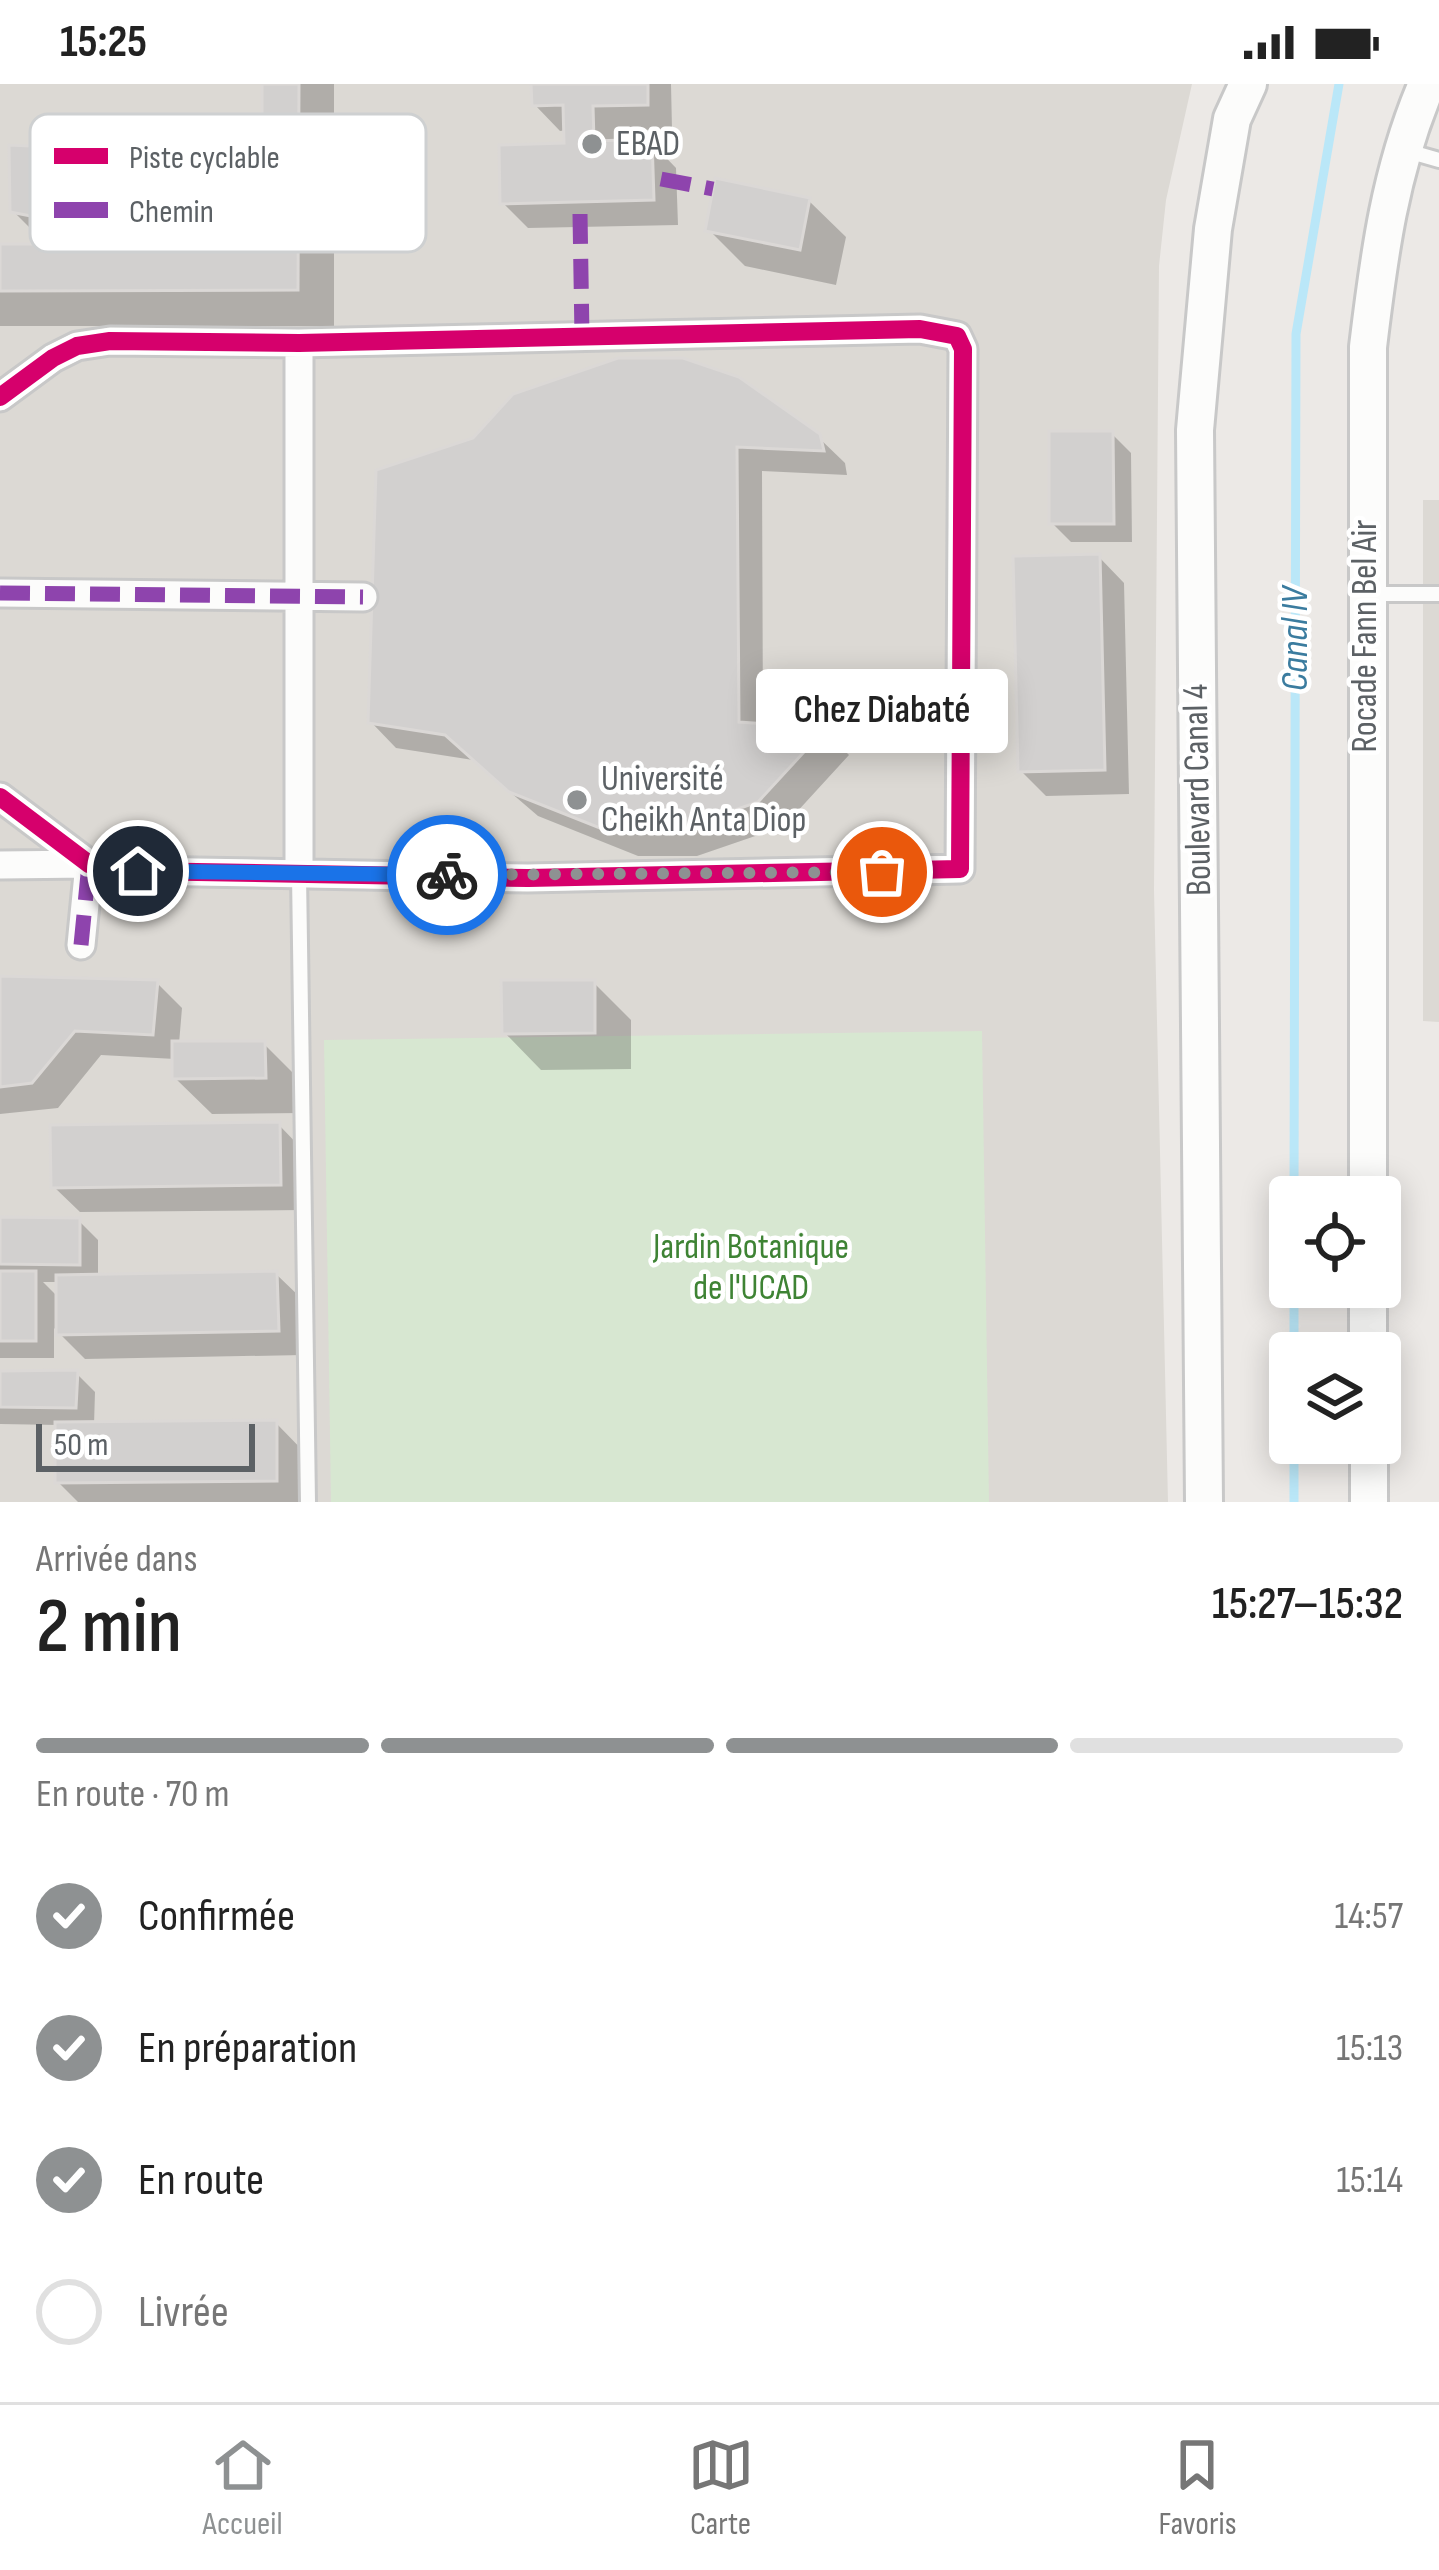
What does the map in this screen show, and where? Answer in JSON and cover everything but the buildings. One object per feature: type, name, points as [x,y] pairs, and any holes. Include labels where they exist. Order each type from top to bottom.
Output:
[{"type":"main road","name":"Boulevard Canal 4","points":[[1204,1502],[1195,430],[1213,229],[1232,119],[1247,84]]},
{"type":"main road","name":"Rocade Fann Bel Air","points":[[1368,1176],[1368,347],[1399,148],[1427,84]]},
{"type":"main road","points":[[1369,1464],[1369,1502]]},
{"type":"street","points":[[0,398],[77,346],[110,340],[298,343],[942,330],[957,336],[963,372],[960,869],[574,877],[0,865]]},
{"type":"street","points":[[298,343],[298,874]]},
{"type":"street","points":[[0,592],[363,597]]},
{"type":"street","points":[[0,797],[89,864]]},
{"type":"street","points":[[81,945],[89,864]]},
{"type":"lane","points":[[1399,148],[1439,160]]},
{"type":"lane","points":[[1365,594],[1439,594]]},
{"type":"lane","points":[[298,874],[308,1502]]},
{"type":"shaded area","name":"Université Cheikh Anta Diop","points":[[0,84],[1192,84],[1166,200],[1159,266],[1154,890],[1168,1502],[0,1502]]},
{"type":"shaded area","points":[[1423,500],[1439,500],[1439,1022],[1423,1021]]},
{"type":"green space","name":"Jardin Botanique de l'UCAD","points":[[982,1031],[989,1502],[331,1502],[324,1040]]},
{"type":"waterway","name":"Canal IV","points":[[1294,1176],[1296,334],[1339,84]]},
{"type":"waterway","name":"Canal IV","points":[[1294,1308],[1294,1332]]},
{"type":"waterway","name":"Canal IV","points":[[1294,1464],[1294,1502]]},
{"type":"marked path","points":[[661,179],[713,189]]},
{"type":"marked path","points":[[580,214],[582,337]]},
{"type":"marked path","points":[[0,593],[363,597]]},
{"type":"marked path","points":[[81,945],[89,864]]},
{"type":"cycle path","points":[[0,397],[53,358],[77,346],[110,341],[299,343],[920,329],[957,336],[963,349],[960,869],[528,878],[138,871],[89,864],[0,797]]},
{"type":"way so far","points":[[447,875],[882,872]]},
{"type":"place","name":"EBAD","points":[[592,144]]},
{"type":"place","name":"Université Cheikh Anta Diop","points":[[577,800]]},
{"type":"place","name":"Chez Diabaté","points":[[882,872]]},
{"type":"route","points":[[138,871],[447,875]]}]
